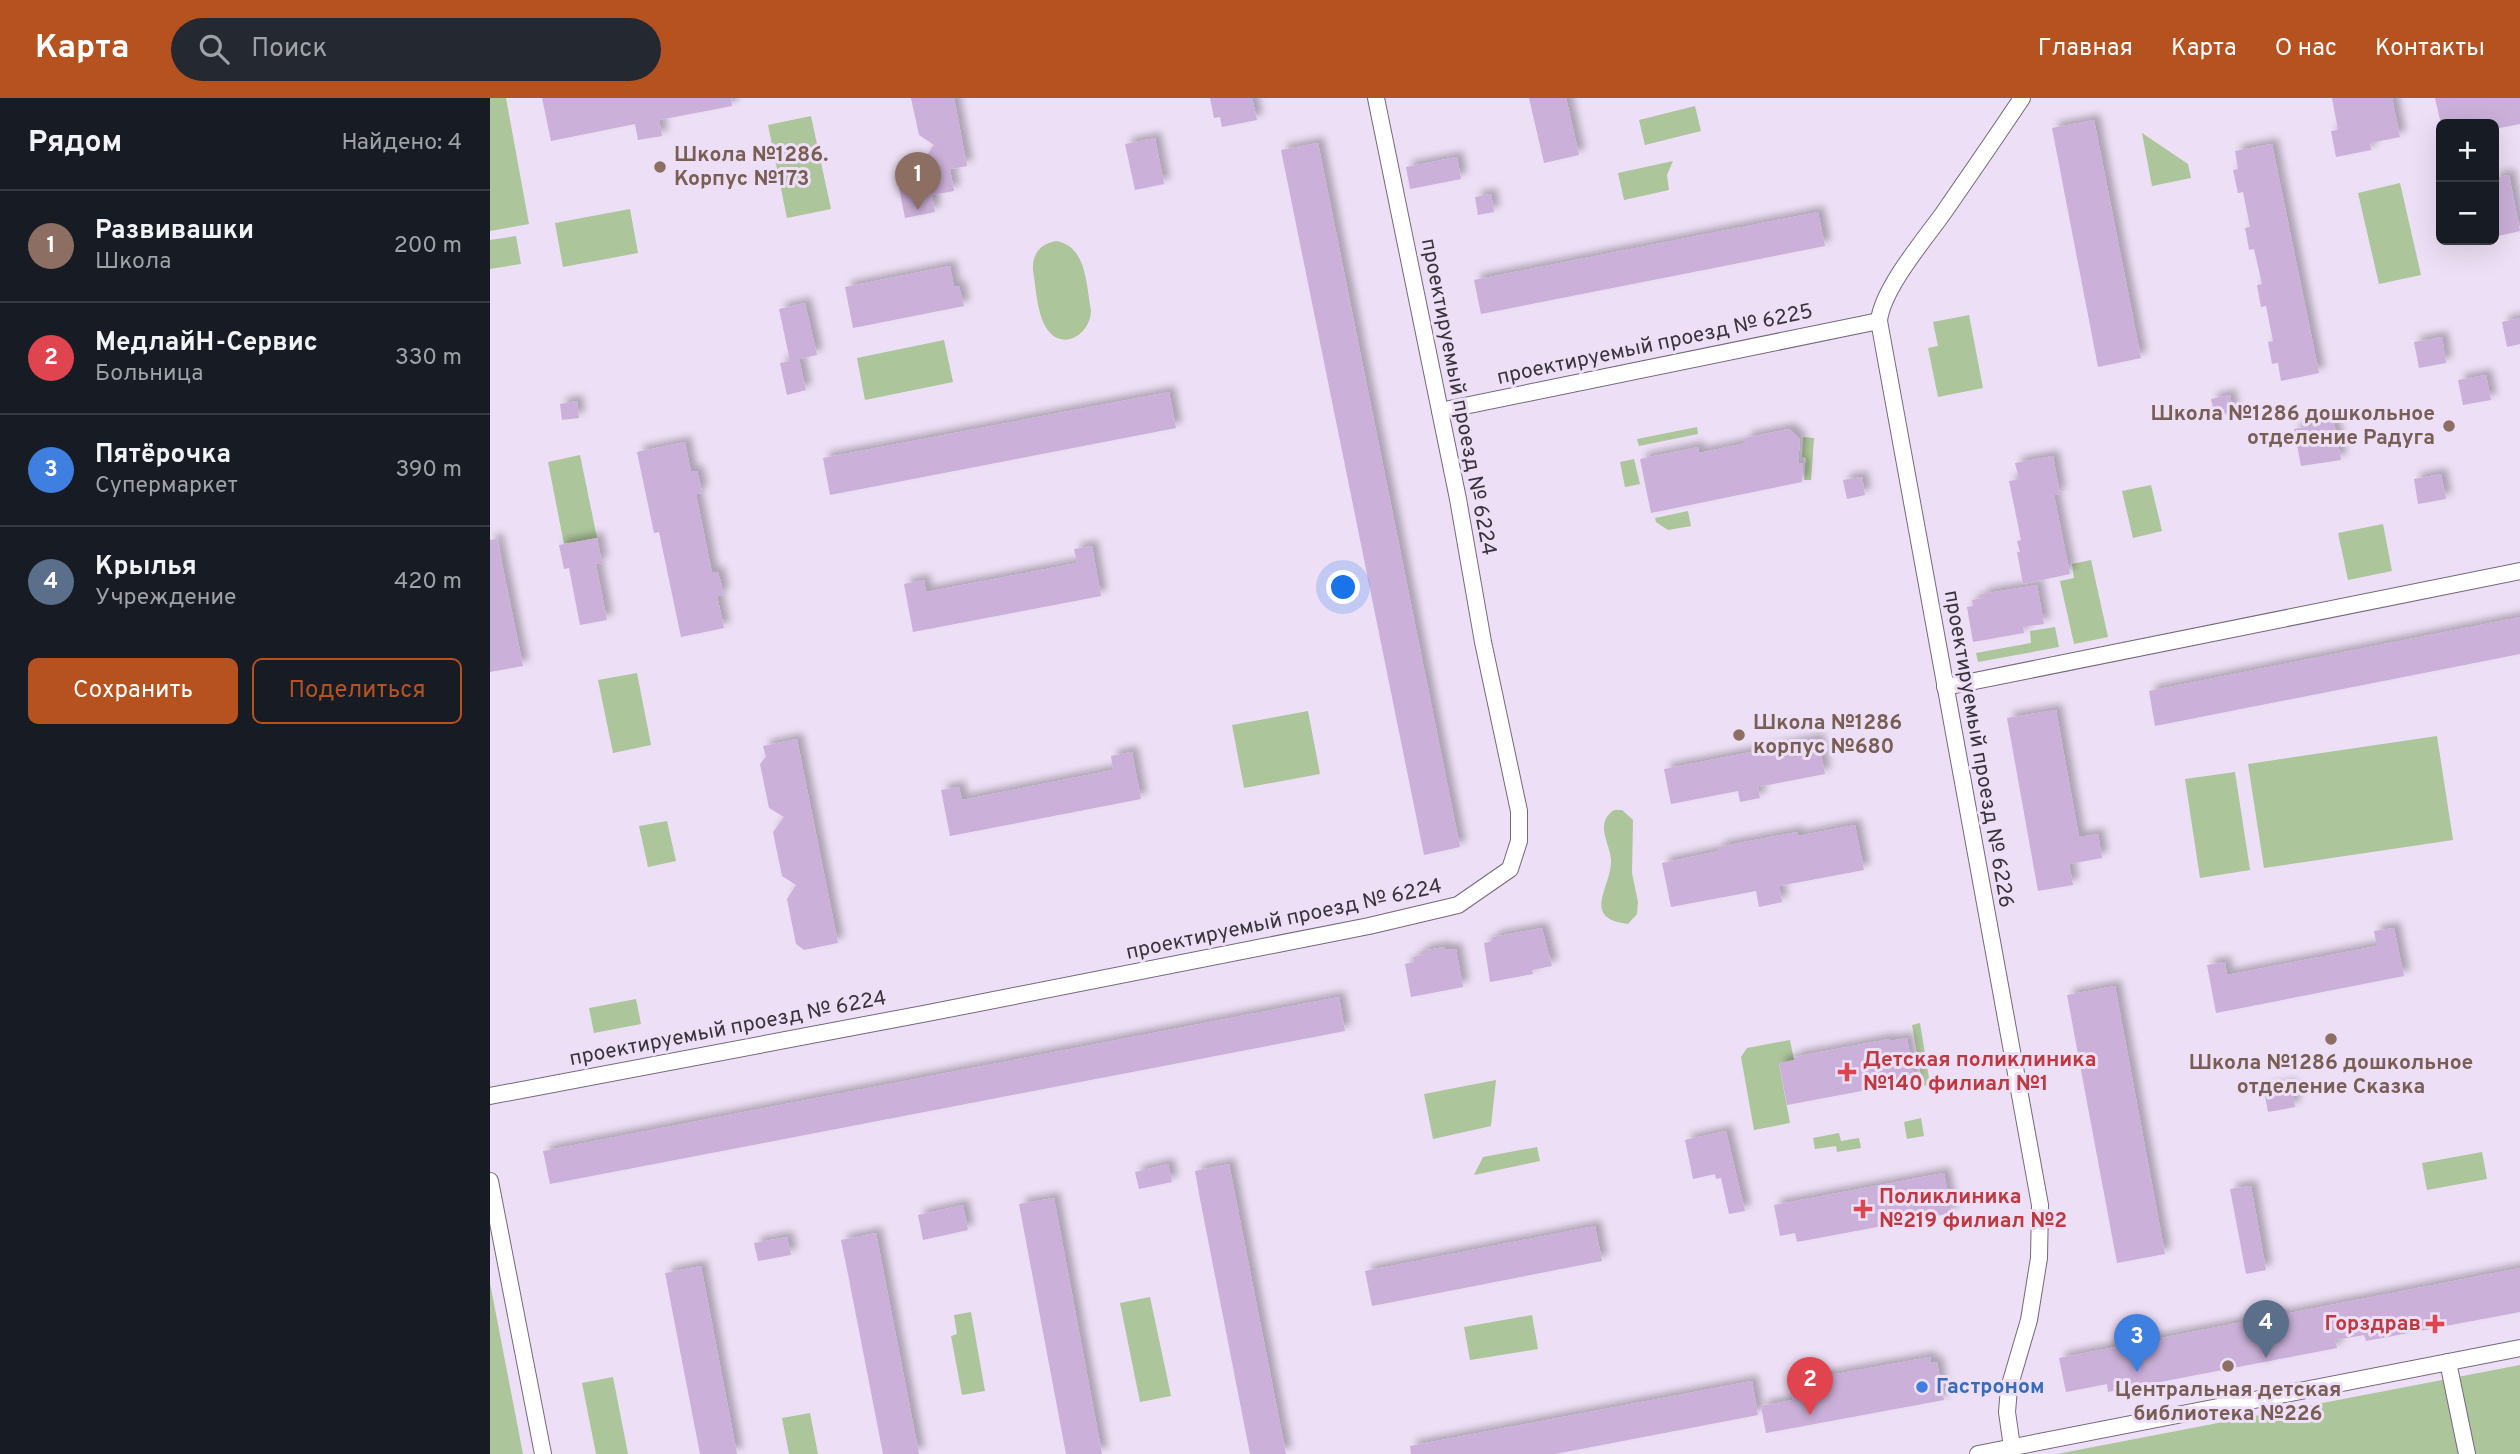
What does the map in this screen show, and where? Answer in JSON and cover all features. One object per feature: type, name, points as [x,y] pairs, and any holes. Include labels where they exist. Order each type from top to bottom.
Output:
[{"type":"street","name":"проектируемый проезд № 6224","points":[[490,1096],[1369,926],[1458,905],[1510,869],[1519,841],[1519,811],[1483,642],[1377,98]]},
{"type":"street","points":[[1878,321],[1880,309],[1905,269],[2022,98]]},
{"type":"street","name":"проектируемый проезд № 6225","points":[[1440,411],[1878,321]]},
{"type":"street","name":"проектируемый проезд № 6226","points":[[1878,321],[2040,1205],[2039,1258],[2029,1320],[2009,1388],[2007,1412],[2012,1447]]},
{"type":"street","points":[[1945,687],[2520,570]]},
{"type":"street","points":[[490,1181],[542,1454]]},
{"type":"street","points":[[1978,1454],[2520,1348]]},
{"type":"street","points":[[2448,1362],[2468,1454]]},
{"type":"green space","points":[[490,98],[506,98],[529,224],[490,231]]},
{"type":"green space","points":[[1695,106],[1701,131],[1645,145],[1639,120]]},
{"type":"green space","points":[[811,116],[831,209],[787,218],[768,125]]},
{"type":"green space","points":[[2142,133],[2188,164],[2191,178],[2152,186]]},
{"type":"green space","points":[[1673,161],[1667,175],[1669,190],[1624,200],[1618,173]]},
{"type":"green space","points":[[2400,183],[2421,275],[2379,284],[2358,193]]},
{"type":"green space","points":[[630,209],[638,253],[563,267],[555,223]]},
{"type":"green space","points":[[516,236],[521,264],[490,269],[490,240]]},
{"type":"green space","points":[[1056,241],[1066,244],[1079,258],[1091,310],[1090,319],[1081,333],[1068,339],[1053,336],[1047,329],[1037,301],[1033,270],[1038,251]]},
{"type":"green space","points":[[1969,315],[1983,388],[1938,397],[1928,348],[1938,346],[1933,322]]},
{"type":"green space","points":[[944,340],[953,382],[865,400],[857,358]]},
{"type":"green space","points":[[1697,427],[1698,434],[1639,446],[1637,439]]},
{"type":"green space","points":[[1803,437],[1814,438],[1811,480],[1804,480],[1806,458],[1802,457]]},
{"type":"green space","points":[[580,455],[597,538],[564,544],[548,462]]},
{"type":"green space","points":[[1634,459],[1640,484],[1625,487],[1620,462]]},
{"type":"green space","points":[[2151,485],[2162,531],[2133,538],[2122,491]]},
{"type":"green space","points":[[1688,511],[1691,526],[1668,530],[1656,522],[1655,518]]},
{"type":"green space","points":[[2383,524],[2392,571],[2348,580],[2338,533]]},
{"type":"green space","points":[[2091,560],[2108,637],[2074,644],[2060,581],[2074,578],[2072,564]]},
{"type":"green space","points":[[2055,627],[2059,647],[1978,662],[1976,653],[2031,643],[2030,631]]},
{"type":"green space","points":[[637,673],[651,745],[613,753],[598,680]]},
{"type":"green space","points":[[1308,711],[1320,774],[1244,788],[1232,725]]},
{"type":"green space","points":[[2437,736],[2453,840],[2264,868],[2248,764]]},
{"type":"green space","points":[[2235,772],[2250,870],[2200,878],[2185,779]]},
{"type":"green space","points":[[1614,810],[1622,810],[1633,820],[1632,873],[1638,902],[1637,914],[1628,924],[1614,921],[1605,915],[1602,908],[1611,860],[1604,827],[1608,815]]},
{"type":"green space","points":[[667,821],[676,861],[648,867],[639,826]]},
{"type":"green space","points":[[636,999],[641,1024],[594,1033],[589,1008]]},
{"type":"green space","points":[[1920,1023],[1930,1084],[1923,1086],[1912,1025]]},
{"type":"green space","points":[[1790,1040],[1794,1060],[1779,1064],[1790,1123],[1754,1130],[1741,1057],[1747,1048]]},
{"type":"green space","points":[[1496,1080],[1491,1126],[1433,1139],[1424,1094]]},
{"type":"green space","points":[[1921,1118],[1924,1136],[1907,1139],[1904,1122]]},
{"type":"green space","points":[[1839,1133],[1841,1141],[1859,1138],[1861,1148],[1837,1152],[1836,1146],[1815,1149],[1813,1138]]},
{"type":"green space","points":[[1537,1147],[1540,1161],[1474,1175],[1483,1157]]},
{"type":"green space","points":[[2482,1152],[2487,1179],[2427,1190],[2422,1163]]},
{"type":"green space","points":[[490,1283],[523,1454],[490,1454]]},
{"type":"green space","points":[[1150,1297],[1171,1396],[1140,1402],[1120,1303]]},
{"type":"green space","points":[[971,1312],[985,1391],[962,1395],[951,1336],[957,1334],[954,1315]]},
{"type":"green space","points":[[1532,1315],[1538,1349],[1470,1360],[1464,1327]]},
{"type":"green space","points":[[2520,1365],[2520,1454],[2057,1454]]},
{"type":"green space","points":[[613,1377],[628,1454],[596,1454],[582,1383]]},
{"type":"green space","points":[[810,1413],[818,1454],[789,1454],[782,1418]]},
{"type":"building","points":[[542,98],[731,98],[732,106],[659,120],[662,136],[638,140],[635,124],[551,141]]},
{"type":"building","points":[[911,98],[954,98],[967,166],[950,169],[954,191],[932,195],[935,212],[905,218],[898,182],[902,176],[927,171],[925,158],[934,145],[919,135]]},
{"type":"building","points":[[1210,98],[1252,98],[1257,120],[1222,127],[1220,117],[1214,118]]},
{"type":"building","points":[[1529,98],[1566,98],[1579,155],[1544,163]]},
{"type":"building","points":[[2332,98],[2392,98],[2400,137],[2370,143],[2371,150],[2336,157],[2331,131],[2338,130]]},
{"type":"building","points":[[2435,98],[2520,98],[2520,124],[2499,128],[2499,119],[2440,119]]},
{"type":"building","points":[[2094,120],[2141,358],[2098,367],[2052,128]]},
{"type":"building","points":[[1155,138],[1164,184],[1135,190],[1125,144]]},
{"type":"building","points":[[1318,143],[1460,847],[1424,855],[1281,150]]},
{"type":"building","points":[[2272,144],[2319,373],[2281,381],[2278,363],[2272,364],[2268,342],[2273,341],[2266,306],[2261,307],[2257,285],[2262,284],[2254,249],[2249,250],[2245,228],[2250,227],[2243,192],[2238,193],[2233,170],[2238,169],[2235,151]]},
{"type":"building","points":[[1457,157],[1461,179],[1410,189],[1406,167]]},
{"type":"building","points":[[2509,175],[2520,231],[2499,236],[2499,182],[2499,177]]},
{"type":"building","points":[[1491,194],[1494,212],[1478,215],[1475,197]]},
{"type":"building","points":[[1818,212],[1825,246],[1481,314],[1474,280]]},
{"type":"building","points":[[950,266],[954,287],[959,286],[964,306],[853,328],[845,287]]},
{"type":"building","points":[[805,303],[817,355],[799,359],[806,390],[787,395],[780,363],[790,361],[779,309]]},
{"type":"building","points":[[2520,318],[2520,344],[2507,347],[2502,322]]},
{"type":"building","points":[[2442,337],[2446,363],[2419,368],[2414,342]]},
{"type":"building","points":[[2486,375],[2491,400],[2463,405],[2458,380]]},
{"type":"building","points":[[1169,392],[1176,428],[830,495],[823,458]]},
{"type":"building","points":[[2230,395],[2233,412],[2215,416],[2211,399]]},
{"type":"building","points":[[577,401],[579,418],[562,420],[560,404]]},
{"type":"building","points":[[2334,422],[2341,460],[2301,466],[2294,429]]},
{"type":"building","points":[[1789,429],[1800,439],[1798,463],[1803,464],[1802,482],[1651,513],[1640,459],[1698,447],[1699,453],[1746,443],[1745,438]]},
{"type":"building","points":[[685,442],[691,472],[697,471],[700,483],[702,493],[696,494],[712,573],[718,572],[721,583],[723,595],[717,596],[724,628],[681,637],[659,532],[654,533],[637,452]]},
{"type":"building","points":[[2053,456],[2060,494],[2054,495],[2070,574],[2023,584],[2017,552],[2020,552],[2017,541],[2021,540],[2009,481],[2019,479],[2015,463]]},
{"type":"building","points":[[2441,474],[2446,499],[2418,504],[2414,479]]},
{"type":"building","points":[[1862,477],[1865,495],[1847,499],[1843,480]]},
{"type":"building","points":[[597,538],[602,563],[596,564],[607,620],[580,625],[569,568],[564,569],[559,545]]},
{"type":"building","points":[[497,539],[523,666],[490,672],[490,540]]},
{"type":"building","points":[[1092,546],[1101,596],[913,632],[904,584],[924,580],[926,592],[1077,563],[1074,549]]},
{"type":"building","points":[[2037,585],[2044,624],[2023,627],[2024,633],[1973,642],[1967,607],[1973,606],[1972,600],[1983,598],[1982,594]]},
{"type":"building","points":[[2520,617],[2520,654],[2155,726],[2149,691]]},
{"type":"building","points":[[2056,710],[2079,837],[2098,834],[2102,858],[2069,864],[2073,885],[2038,891],[2007,718]]},
{"type":"building","points":[[797,739],[838,943],[804,950],[796,944],[787,899],[796,885],[782,876],[773,832],[784,817],[769,808],[760,764],[766,757],[763,746]]},
{"type":"building","points":[[1818,739],[1825,774],[1758,787],[1760,798],[1740,802],[1738,791],[1671,804],[1664,769]]},
{"type":"building","points":[[1132,752],[1141,799],[950,836],[941,790],[959,787],[962,800],[1113,770],[1111,756]]},
{"type":"building","points":[[1855,825],[1864,870],[1779,886],[1782,902],[1759,907],[1756,891],[1671,907],[1662,863],[1719,851],[1718,847],[1797,832],[1798,836]]},
{"type":"building","points":[[1542,928],[1552,966],[1532,970],[1533,974],[1490,982],[1484,943],[1493,941],[1493,937]]},
{"type":"building","points":[[2394,928],[2404,976],[2216,1013],[2207,965],[2225,962],[2227,975],[2377,946],[2374,931]]},
{"type":"building","points":[[1445,947],[1445,950],[1456,949],[1463,987],[1411,997],[1405,964],[1414,962],[1413,957],[1422,955],[1421,951]]},
{"type":"building","points":[[2115,986],[2165,1254],[2117,1263],[2067,995]]},
{"type":"building","points":[[1339,997],[1345,1031],[550,1184],[543,1151]]},
{"type":"building","name":"Детская поликлиника №140 филиал №1","points":[[1907,1038],[1915,1081],[1787,1105],[1779,1063],[1794,1060],[1794,1057]]},
{"type":"building","points":[[2291,1085],[2295,1107],[2268,1112],[2264,1090]]},
{"type":"building","points":[[1726,1131],[1745,1211],[1729,1214],[1721,1178],[1716,1179],[1715,1174],[1693,1179],[1685,1140]]},
{"type":"building","points":[[1168,1164],[1172,1182],[1139,1189],[1135,1172]]},
{"type":"building","points":[[1229,1164],[1286,1454],[1250,1454],[1195,1171]]},
{"type":"building","name":"Поликлиника №219 филиал №2","points":[[1944,1173],[1952,1213],[1797,1242],[1795,1233],[1780,1236],[1774,1205]]},
{"type":"building","points":[[2251,1186],[2266,1270],[2246,1274],[2230,1189]]},
{"type":"building","points":[[1054,1198],[1102,1454],[1066,1454],[1019,1204]]},
{"type":"building","points":[[963,1205],[968,1230],[923,1240],[918,1215]]},
{"type":"building","points":[[1595,1226],[1602,1261],[1372,1306],[1365,1271]]},
{"type":"building","points":[[876,1233],[919,1454],[883,1454],[841,1240]]},
{"type":"building","points":[[787,1237],[791,1255],[758,1261],[754,1243]]},
{"type":"building","points":[[701,1266],[737,1454],[700,1454],[665,1273]]},
{"type":"building","points":[[2520,1268],[2520,1312],[2366,1341],[2364,1335],[2335,1340],[2337,1348],[2108,1392],[2107,1384],[2066,1392],[2059,1358]]},
{"type":"building","points":[[1930,1357],[1931,1363],[1937,1362],[1944,1400],[1766,1433],[1761,1406],[1793,1400],[1791,1392],[1804,1389],[1803,1380]]},
{"type":"building","points":[[1752,1381],[1758,1415],[1555,1454],[1411,1454],[1410,1446]]},
{"type":"place","name":"Школа №1286. Корпус №173","points":[[660,167]]},
{"type":"place","name":"Развивашки","points":[[918,210]]},
{"type":"place","name":"Школа №1286 дошкольное отделение Радуга","points":[[2449,426]]},
{"type":"place","name":"Школа №1286 корпус №680","points":[[1739,735]]},
{"type":"place","name":"Школа №1286 дошкольное отделение Сказка","points":[[2331,1039]]},
{"type":"place","name":"Детская поликлиника №140 филиал №1","points":[[1847,1072]]},
{"type":"place","name":"Поликлиника №219 филиал №2","points":[[1863,1209]]},
{"type":"place","name":"Горздрав","points":[[2435,1324]]},
{"type":"place","name":"Крылья","points":[[2266,1358]]},
{"type":"place","name":"Центральная детская библиотека №226","points":[[2228,1366]]},
{"type":"place","name":"Пятёрочка","points":[[2137,1372]]},
{"type":"place","name":"Гастроном","points":[[1922,1387]]},
{"type":"place","name":"МедлайН-Сервис","points":[[1810,1415]]}]
